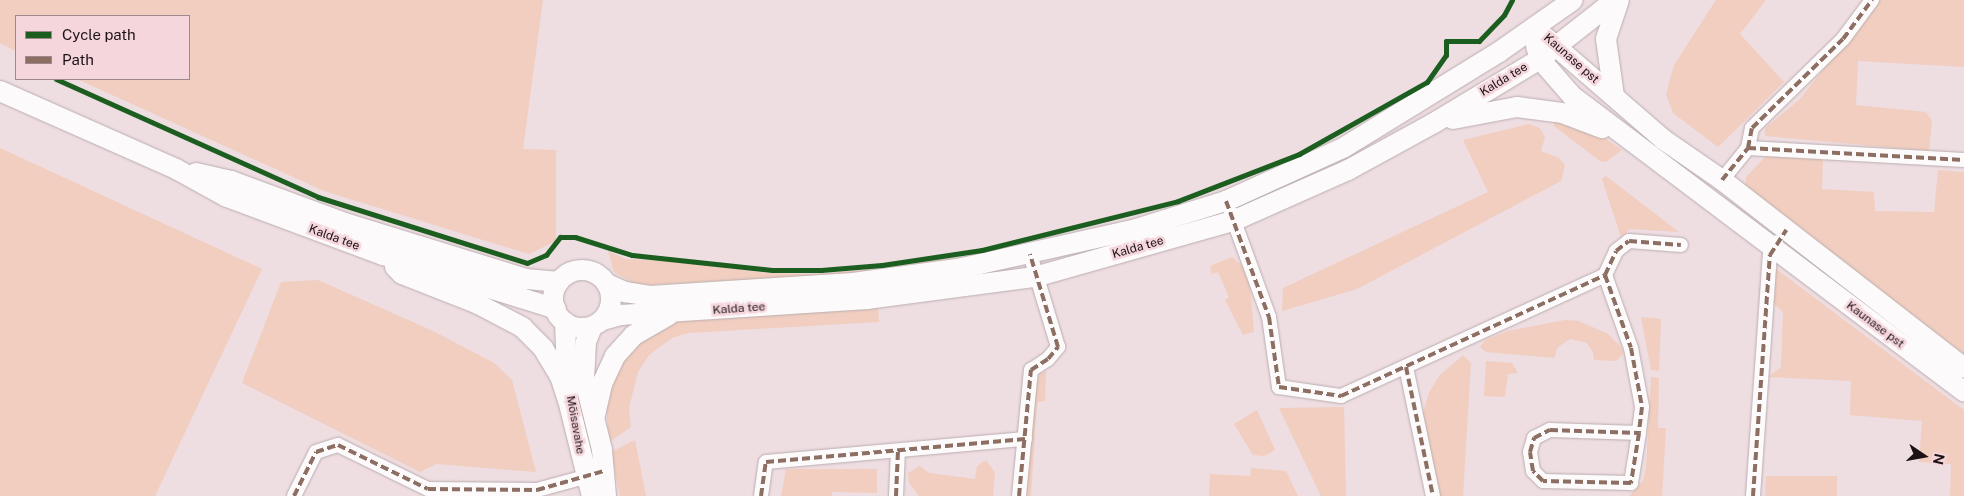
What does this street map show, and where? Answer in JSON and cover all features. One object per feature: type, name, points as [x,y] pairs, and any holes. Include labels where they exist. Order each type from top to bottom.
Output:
[{"type":"street","name":"Kalda tee","points":[[607,284],[625,292],[650,296],[868,281],[962,268],[1136,229],[1226,201],[1343,148],[1535,27],[1573,0]]},
{"type":"street","name":"Kalda tee","points":[[597,323],[622,315],[867,299],[1035,277],[1234,221],[1348,170],[1434,123],[1547,53],[1615,0]]},
{"type":"street","points":[[1614,96],[1606,39],[1619,0]]},
{"type":"street","points":[[1722,210],[1722,180],[1748,148],[1752,128],[1843,39],[1872,0]]},
{"type":"street","name":"Kaunase pst","points":[[1535,27],[1547,53],[1572,96],[1622,136],[1964,391]]},
{"type":"street","name":"Kaunase pst","points":[[1547,53],[1614,96],[1664,140],[1722,180],[1964,368]]},
{"type":"street","name":"Kalda tee","points":[[0,91],[176,168],[227,197],[383,255],[560,316]]},
{"type":"street","points":[[1434,123],[1517,107],[1562,113],[1622,136]]},
{"type":"street","points":[[1748,148],[1964,160]]},
{"type":"street","points":[[1648,155],[1676,161],[1700,179],[1722,180]]},
{"type":"street","name":"Kalda tee","points":[[176,168],[231,181],[345,223],[526,279],[559,282]]},
{"type":"street","points":[[1226,201],[1269,317],[1279,387],[1341,396],[1605,275],[1616,251],[1629,241],[1681,246]]},
{"type":"street","points":[[1753,496],[1772,247],[1786,230]]},
{"type":"street","points":[[1019,496],[1031,370],[1048,359],[1058,347],[1035,277],[1030,254]]},
{"type":"street","points":[[383,255],[402,274],[478,304],[522,327],[543,348],[560,376],[568,400]]},
{"type":"street","points":[[583,270],[593,272],[607,284],[611,305],[597,323],[582,328],[560,316],[555,291],[559,282],[573,272],[583,270]]},
{"type":"street","points":[[1605,275],[1631,348],[1642,407],[1639,434],[1631,483],[1543,481],[1533,471],[1530,452],[1534,438],[1550,430],[1639,434]]},
{"type":"street","points":[[594,419],[602,384],[615,356],[634,335],[675,313]]},
{"type":"street","name":"Mõisavahe","points":[[560,316],[568,400],[595,474],[606,496]]},
{"type":"street","name":"Mõisavahe","points":[[592,496],[595,474],[594,419],[584,377],[586,342],[597,323]]},
{"type":"street","points":[[1406,367],[1433,496]]},
{"type":"street","points":[[761,496],[766,462],[1025,439]]},
{"type":"street","points":[[294,496],[316,452],[338,445],[426,493],[536,493],[595,474]]},
{"type":"street","points":[[896,496],[898,451]]},
{"type":"shaded area","points":[[0,0],[543,0],[523,149],[556,150],[556,241],[529,254],[324,191],[79,80],[190,80],[190,15],[15,15],[15,50],[0,43]]},
{"type":"shaded area","points":[[1716,0],[1766,0],[1740,34],[1784,82],[1718,147],[1673,113],[1666,94],[1674,65]]},
{"type":"shaded area","points":[[1878,0],[1964,0],[1964,67],[1858,61],[1856,105],[1926,112],[1932,121],[1929,151],[1765,136],[1765,128],[1799,100]]},
{"type":"shaded area","points":[[1553,116],[1597,133],[1622,150],[1606,162],[1600,161],[1554,126]]},
{"type":"shaded area","points":[[1529,124],[1540,128],[1545,137],[1541,151],[1559,158],[1565,165],[1561,181],[1357,289],[1282,311],[1283,288],[1488,192],[1463,140]]},
{"type":"shaded area","points":[[0,148],[262,269],[155,496],[0,496]]},
{"type":"shaded area","points":[[1765,157],[1823,158],[1822,189],[1874,192],[1875,211],[1934,212],[1938,170],[1964,172],[1964,354],[1745,188],[1746,177]]},
{"type":"shaded area","points":[[1606,176],[1679,232],[1630,229],[1621,237],[1602,179]]},
{"type":"shaded area","points":[[1010,245],[1003,250],[889,273],[889,267],[967,256]]},
{"type":"shaded area","points":[[608,251],[626,259],[672,261],[767,273],[816,274],[875,269],[877,274],[648,285],[633,283],[614,272]]},
{"type":"shaded area","points":[[1232,257],[1243,266],[1250,286],[1254,332],[1243,335],[1225,300],[1229,297],[1218,272],[1212,274],[1210,266]]},
{"type":"shaded area","points":[[1775,268],[1964,410],[1964,496],[1950,496],[1951,464],[1919,462],[1922,421],[1850,415],[1851,381],[1768,377],[1781,367],[1783,312],[1758,290]]},
{"type":"shaded area","points":[[318,280],[433,331],[494,363],[512,380],[536,472],[437,464],[420,472],[242,383],[281,282]]},
{"type":"shaded area","points":[[878,306],[879,322],[688,333],[672,338],[649,355],[638,372],[629,408],[631,427],[609,442],[606,403],[619,362],[651,332],[686,317]]},
{"type":"shaded area","points":[[1641,317],[1661,319],[1659,371],[1651,370]]},
{"type":"shaded area","points":[[1565,320],[1579,321],[1608,334],[1621,347],[1623,354],[1616,361],[1594,360],[1593,352],[1587,343],[1570,339],[1558,347],[1554,358],[1486,352],[1480,347],[1485,340],[1508,331]]},
{"type":"shaded area","points":[[1463,355],[1471,363],[1463,496],[1439,496],[1423,413],[1429,393],[1439,376]]},
{"type":"shaded area","points":[[1486,361],[1512,363],[1518,373],[1508,374],[1505,397],[1484,396]]},
{"type":"shaded area","points":[[1046,371],[1045,401],[1037,402],[1031,496],[1023,496],[1037,383],[1040,374]]},
{"type":"shaded area","points":[[1651,377],[1659,378],[1658,428],[1666,428],[1662,496],[1629,496],[1643,481],[1646,468]]},
{"type":"shaded area","points":[[1344,407],[1346,496],[1321,496],[1279,408]]},
{"type":"shaded area","points":[[1257,410],[1275,450],[1264,456],[1253,455],[1234,424]]},
{"type":"shaded area","points":[[635,440],[646,496],[620,496],[611,452]]},
{"type":"shaded area","points":[[986,460],[995,473],[993,496],[919,496],[909,483],[908,473],[920,466],[929,473],[975,479],[977,466]]},
{"type":"shaded area","points":[[1251,468],[1286,471],[1298,496],[1209,496],[1210,474],[1250,476]]},
{"type":"shaded area","points":[[786,469],[877,469],[877,493],[832,492],[832,496],[781,496]]},
{"type":"shaded area","points":[[1766,476],[1837,476],[1837,496],[1765,496]]},
{"type":"marked path","points":[[1722,180],[1748,148],[1752,128],[1843,39],[1872,0]]},
{"type":"marked path","points":[[1748,148],[1964,160]]},
{"type":"marked path","points":[[1226,201],[1269,317],[1279,387],[1341,396],[1605,275],[1631,348],[1642,407],[1639,433],[1631,483],[1543,481],[1533,471],[1530,452],[1534,438],[1550,430],[1639,433]]},
{"type":"marked path","points":[[1753,496],[1770,255],[1786,230]]},
{"type":"marked path","points":[[1605,275],[1616,251],[1629,241],[1681,245]]},
{"type":"marked path","points":[[1019,496],[1031,370],[1048,359],[1058,347],[1030,254]]},
{"type":"marked path","points":[[1406,367],[1433,496]]},
{"type":"marked path","points":[[761,496],[766,462],[1025,439]]},
{"type":"marked path","points":[[294,496],[316,452],[338,445],[428,489],[537,490],[604,471]]},
{"type":"marked path","points":[[896,496],[898,451]]},
{"type":"cycle path","points":[[58,80],[318,197],[527,263],[546,255],[560,237],[575,237],[632,255],[772,270],[821,270],[882,265],[982,250],[1178,201],[1299,154],[1427,82],[1446,55],[1446,41],[1479,41],[1504,15],[1512,0]]}]
